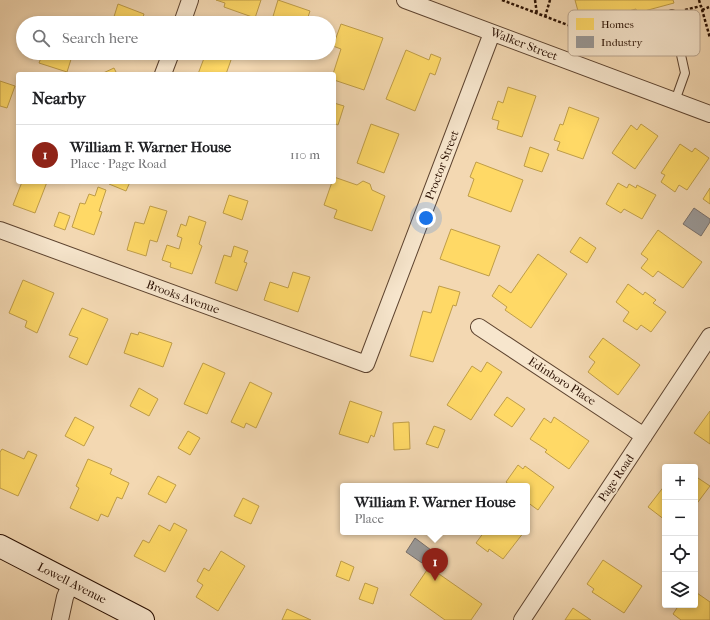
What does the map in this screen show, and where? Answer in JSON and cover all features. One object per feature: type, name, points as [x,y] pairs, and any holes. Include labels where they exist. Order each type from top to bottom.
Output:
[{"type":"street","points":[[184,16],[190,0]]},
{"type":"street","name":"Walker Street","points":[[405,0],[710,114]]},
{"type":"street","name":"Proctor Street","points":[[366,364],[492,32]]},
{"type":"street","points":[[164,72],[168,60]]},
{"type":"street","name":"Brooks Avenue","points":[[0,230],[366,364]]},
{"type":"street","name":"Edinboro Place","points":[[479,327],[644,436]]},
{"type":"street","name":"Page Road","points":[[522,620],[710,336]]},
{"type":"street","name":"Lowell Avenue","points":[[0,546],[143,620]]},
{"type":"street","points":[[60,620],[65,597],[71,583]]},
{"type":"lane","points":[[675,101],[686,73],[682,56]]},
{"type":"path","points":[[502,0],[568,25]]},
{"type":"path","points":[[535,0],[537,14]]},
{"type":"path","points":[[545,17],[550,0]]},
{"type":"path","points":[[699,0],[710,38]]},
{"type":"path","points":[[686,10],[701,6],[702,9],[709,7]]},
{"type":"building: Homes","points":[[216,0],[261,0],[256,16],[249,16],[224,7],[225,3]]},
{"type":"building: Homes","points":[[278,0],[310,11],[308,16],[273,16]]},
{"type":"building: Homes","points":[[575,0],[673,0],[674,3],[648,10],[578,10]]},
{"type":"building: Homes","points":[[118,4],[144,14],[143,16],[114,16]]},
{"type":"building: Homes","points":[[341,24],[383,38],[364,90],[336,81],[336,72],[334,72],[341,49],[336,47],[336,38]]},
{"type":"building: Homes","points":[[406,50],[429,60],[431,54],[441,58],[435,75],[430,73],[415,111],[386,99]]},
{"type":"building: Homes","points":[[40,60],[71,60],[67,72],[39,63]]},
{"type":"building: Homes","points":[[203,60],[231,60],[227,72],[199,72]]},
{"type":"building: Homes","points":[[114,68],[116,72],[105,72]]},
{"type":"building: Homes","points":[[0,81],[15,86],[7,108],[0,106]]},
{"type":"building: Homes","points":[[508,87],[536,96],[522,137],[497,129],[499,121],[492,119],[498,101],[503,103]]},
{"type":"building: Homes","points":[[336,104],[344,106],[338,125],[336,124]]},
{"type":"building: Homes","points":[[569,107],[599,118],[583,159],[557,150],[560,142],[554,140],[560,124],[563,125]]},
{"type":"building: Homes","points":[[371,124],[399,134],[384,173],[357,163]]},
{"type":"building: Homes","points":[[641,124],[658,136],[635,169],[612,153],[631,125],[637,130]]},
{"type":"building: Homes","points":[[680,144],[692,152],[695,148],[709,158],[687,190],[679,185],[675,192],[661,182],[665,175],[661,173]]},
{"type":"building: Homes","points":[[530,147],[549,154],[542,172],[524,166]]},
{"type":"building: Homes","points":[[476,162],[523,180],[511,212],[468,196],[474,179],[470,177]]},
{"type":"building: Homes","points":[[336,178],[357,185],[363,181],[370,184],[372,190],[385,196],[372,231],[334,218],[337,210],[324,205],[331,184],[336,184]]},
{"type":"building: Homes","points":[[618,183],[627,188],[629,184],[636,188],[637,185],[656,195],[642,219],[624,209],[621,213],[606,204]]},
{"type":"building: Homes","points":[[21,184],[46,184],[35,213],[13,205]]},
{"type":"building: Homes","points":[[109,184],[129,184],[126,191]]},
{"type":"building: Homes","points":[[98,187],[106,190],[99,211],[102,212],[94,235],[72,227],[80,203],[85,204],[89,194],[95,196]]},
{"type":"building: Homes","points":[[710,188],[710,204],[703,199]]},
{"type":"building: Homes","points":[[229,195],[248,201],[242,220],[223,213]]},
{"type":"building: Homes","points":[[150,206],[167,211],[157,242],[150,240],[146,256],[127,250],[135,222],[144,224]]},
{"type":"building: Homes","points":[[59,212],[70,216],[65,230],[54,226]]},
{"type":"building: Homes","points":[[189,216],[206,222],[199,244],[202,246],[192,274],[170,267],[171,263],[162,260],[167,245],[179,249],[182,238],[177,236],[181,224],[186,226]]},
{"type":"building: Homes","points":[[451,229],[500,246],[489,276],[440,259]]},
{"type":"building: Homes","points":[[658,230],[702,262],[683,288],[658,271],[653,277],[641,268],[648,259],[641,254]]},
{"type":"building: Homes","points":[[580,237],[596,248],[587,263],[570,252]]},
{"type":"building: Homes","points":[[234,246],[248,251],[244,262],[247,263],[237,291],[215,283],[224,255],[231,257]]},
{"type":"building: Homes","points":[[538,254],[567,274],[531,328],[505,310],[507,307],[492,296],[499,285],[511,293]]},
{"type":"building: Homes","points":[[293,272],[310,277],[298,312],[264,300],[270,282],[288,288]]},
{"type":"building: Homes","points":[[23,280],[54,293],[37,333],[25,327],[27,321],[9,313]]},
{"type":"building: Homes","points":[[628,284],[643,295],[645,292],[656,300],[653,303],[666,312],[651,332],[641,325],[637,330],[623,321],[629,312],[616,302]]},
{"type":"building: Homes","points":[[439,286],[460,292],[456,306],[453,305],[433,362],[410,356],[423,311],[431,313]]},
{"type":"building: Homes","points":[[82,308],[108,319],[87,365],[69,357],[78,338],[69,335]]},
{"type":"building: Homes","points":[[139,332],[172,343],[163,367],[124,353],[131,333],[138,335]]},
{"type":"building: Homes","points":[[603,338],[640,365],[618,395],[588,372],[595,362],[589,357]]},
{"type":"building: Homes","points":[[487,362],[502,372],[471,420],[447,405],[472,366],[481,372]]},
{"type":"building: Homes","points":[[203,363],[225,373],[207,414],[184,404]]},
{"type":"building: Homes","points":[[250,382],[272,393],[256,428],[246,423],[244,428],[231,422]]},
{"type":"building: Homes","points":[[139,388],[158,399],[149,416],[130,406]]},
{"type":"building: Homes","points":[[507,397],[525,409],[512,427],[494,415]]},
{"type":"building: Homes","points":[[350,401],[382,412],[374,437],[371,435],[368,443],[339,434]]},
{"type":"building: Homes","points":[[710,411],[710,444],[694,433]]},
{"type":"building: Homes","points":[[75,417],[94,427],[84,446],[65,436]]},
{"type":"building: Homes","points":[[554,417],[589,441],[569,469],[545,452],[547,450],[530,439],[544,418],[551,423]]},
{"type":"building: Homes","points":[[409,422],[410,449],[394,450],[393,423]]},
{"type":"building: Homes","points":[[434,426],[445,430],[438,448],[426,444]]},
{"type":"building: Homes","points":[[188,431],[200,438],[190,455],[178,448]]},
{"type":"building: Homes","points":[[2,449],[24,459],[28,451],[37,455],[18,496],[0,488],[0,452]]},
{"type":"building: Homes","points":[[88,459],[112,469],[110,474],[129,483],[122,499],[117,497],[108,517],[101,514],[98,521],[70,508],[79,488],[76,486]]},
{"type":"building: Homes","points":[[518,465],[523,469],[525,466],[554,487],[538,510],[530,504],[530,483],[506,482]]},
{"type":"building: Homes","points":[[158,476],[176,485],[166,503],[148,494]]},
{"type":"building: Homes","points":[[698,478],[710,486],[698,502]]},
{"type":"building: Homes","points":[[662,489],[662,518],[648,507]]},
{"type":"building: Homes","points":[[243,498],[259,506],[251,524],[234,516]]},
{"type":"building: Homes","points":[[174,523],[187,530],[165,572],[134,556],[143,540],[149,543],[159,525],[170,531]]},
{"type":"building: Homes","points":[[482,535],[522,535],[503,559],[489,549],[488,552],[476,543]]},
{"type":"building: Homes","points":[[221,551],[245,566],[218,611],[196,597],[203,585],[197,581],[204,568],[209,571]]},
{"type":"building: Homes","points":[[603,560],[642,586],[624,613],[592,592],[594,589],[587,584]]},
{"type":"building: Homes","points":[[341,561],[354,567],[349,581],[336,576]]},
{"type":"building: Homes","points":[[429,567],[482,604],[471,620],[445,620],[410,595]]},
{"type":"building: Homes","points":[[365,583],[378,588],[373,604],[359,599]]},
{"type":"building: Homes","points":[[698,594],[710,602],[710,620],[681,620],[673,614],[677,608],[698,608]]},
{"type":"building: Homes","points":[[573,608],[591,620],[565,620]]},
{"type":"building: Homes","points":[[287,609],[311,620],[282,620]]},
{"type":"building: Industry","points":[[694,208],[710,219],[710,222],[701,236],[683,224]]},
{"type":"building: Industry","points":[[415,538],[431,550],[422,563],[406,552]]},
{"type":"place","name":"William F. Warner House","points":[[435,581]]}]
